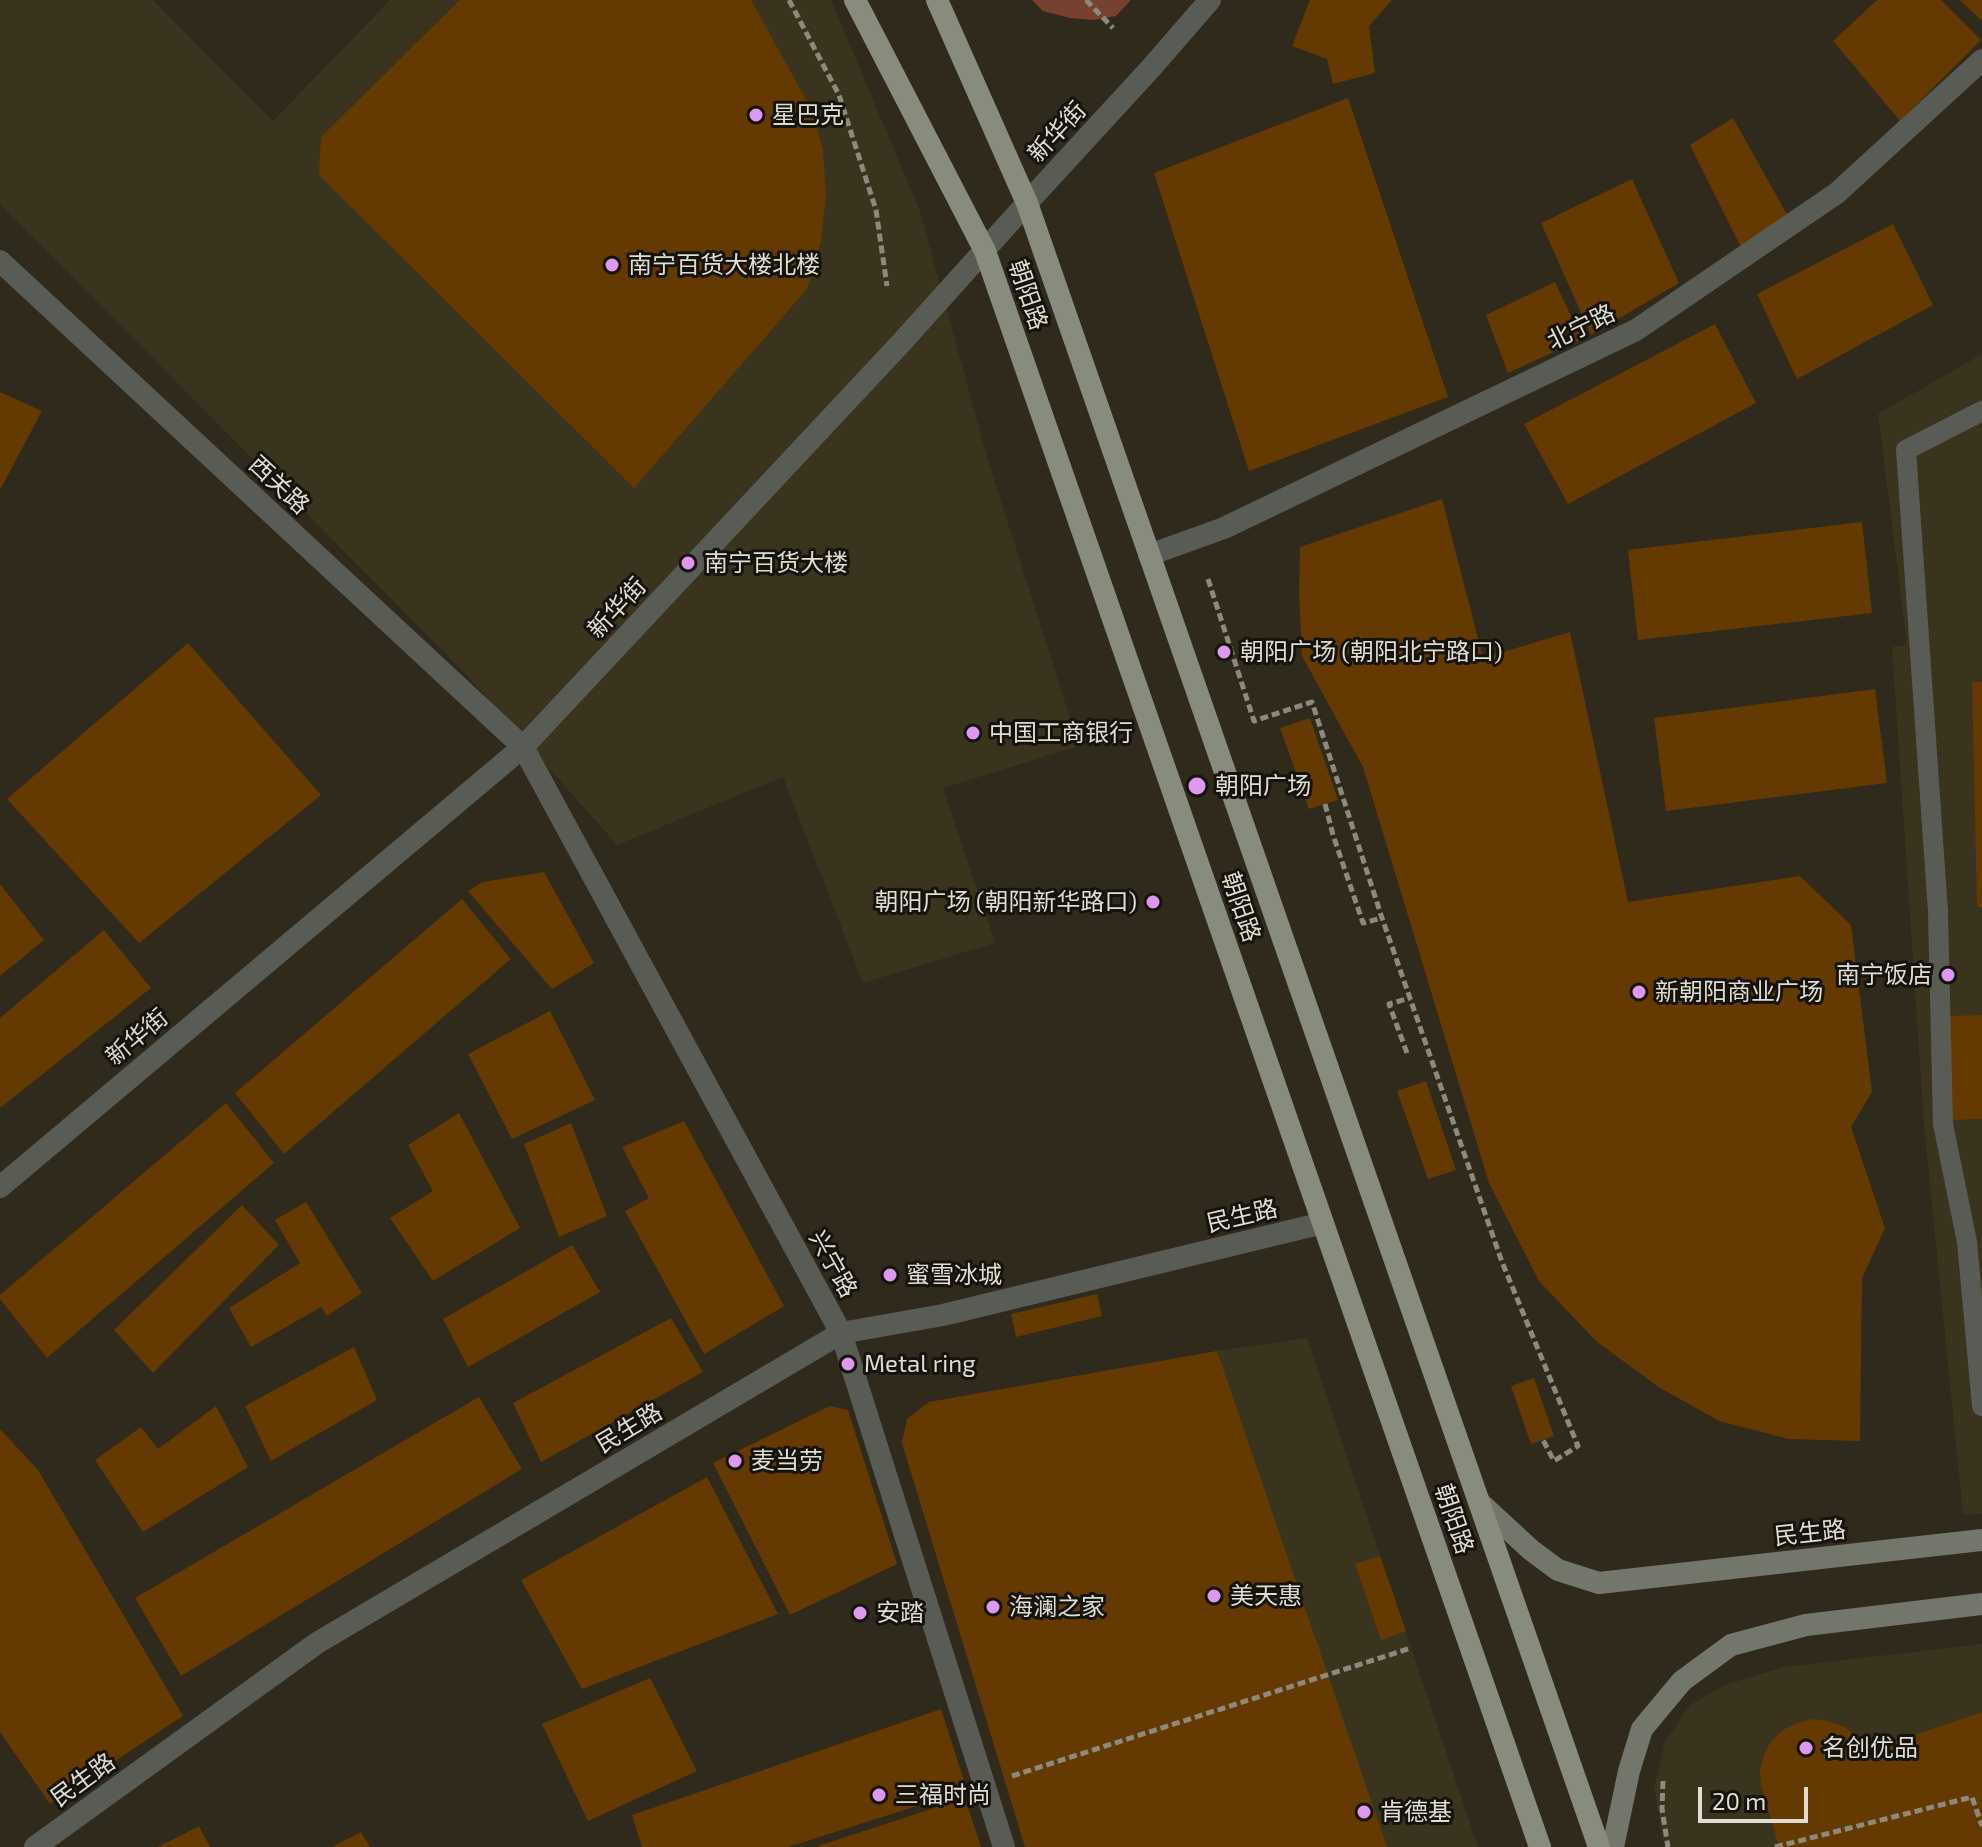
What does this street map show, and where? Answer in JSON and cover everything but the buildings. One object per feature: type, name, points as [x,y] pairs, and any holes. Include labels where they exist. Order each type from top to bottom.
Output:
[{"type":"main road","name":"朝阳路","points":[[855,0],[985,251],[1540,1847]]},
{"type":"main road","name":"朝阳路","points":[[937,0],[1027,203],[1599,1847]]},
{"type":"main road","name":"民生路","points":[[1479,1502],[1531,1550],[1558,1570],[1599,1583],[1982,1540]]},
{"type":"main road","points":[[1613,1847],[1629,1771],[1642,1729],[1682,1681],[1731,1645],[1806,1625],[1982,1604]]},
{"type":"street","name":"新华街","points":[[0,1187],[523,747],[985,251],[1210,0]]},
{"type":"street","name":"北宁路","points":[[1149,555],[1224,528],[1636,330],[1837,193],[1982,60]]},
{"type":"street","name":"西关路","points":[[0,261],[523,747]]},
{"type":"street","name":"兴宁路","points":[[523,747],[841,1333],[1004,1847]]},
{"type":"street","name":"民生路","points":[[35,1847],[317,1643],[841,1333],[943,1315],[1323,1223]]},
{"type":"lane","points":[[1982,411],[1906,450],[1938,912],[1943,1124],[1974,1242],[1982,1406]]},
{"type":"path","points":[[789,0],[839,95],[876,210],[887,286]]},
{"type":"path","points":[[1086,0],[1113,28]]},
{"type":"path","points":[[1208,579],[1254,721],[1312,702],[1382,918],[1502,1262],[1578,1446],[1554,1461],[1543,1440]]},
{"type":"path","points":[[1325,804],[1363,923],[1382,918]]},
{"type":"path","points":[[1407,1053],[1389,1004],[1410,998]]},
{"type":"path","points":[[984,1785],[1411,1648]]},
{"type":"path","points":[[1663,1781],[1662,1809],[1668,1847]]},
{"type":"path","points":[[1777,1846],[1972,1797],[1982,1826]]},
{"type":"shaded area","name":"南宁百货大楼","points":[[0,0],[153,0],[273,121],[390,0],[831,0],[920,211],[987,457],[1079,746],[943,788],[995,943],[863,983],[783,777],[617,845],[461,669],[0,204]]},
{"type":"shaded area","points":[[1032,0],[1131,0],[1116,16],[1094,20],[1043,11]]},
{"type":"shaded area","name":"南宁饭店","points":[[1982,354],[1982,1514],[1963,1515],[1924,1125],[1892,647],[1907,645],[1878,414]]},
{"type":"shaded area","points":[[1307,1338],[1478,1847],[1025,1847],[902,1443],[907,1419],[929,1402]]},
{"type":"shaded area","points":[[1982,1644],[1982,1847],[1664,1847],[1654,1787],[1665,1742],[1690,1705],[1724,1685],[1784,1667]]},
{"type":"place","name":"星巴克","points":[[756,115]]},
{"type":"place","name":"南宁百货大楼北楼","points":[[612,265]]},
{"type":"place","name":"南宁百货大楼","points":[[688,563]]},
{"type":"place","name":"朝阳广场 (朝阳北宁路口)","points":[[1224,652]]},
{"type":"place","name":"中国工商银行","points":[[973,733]]},
{"type":"place","name":"朝阳广场","points":[[1197,786]]},
{"type":"place","name":"朝阳广场 (朝阳新华路口)","points":[[1153,902]]},
{"type":"place","name":"南宁饭店","points":[[1948,975]]},
{"type":"place","name":"新朝阳商业广场","points":[[1639,992]]},
{"type":"place","name":"蜜雪冰城","points":[[890,1275]]},
{"type":"place","name":"Metal ring","points":[[848,1364]]},
{"type":"place","name":"麦当劳","points":[[735,1461]]},
{"type":"place","name":"美天惠","points":[[1214,1596]]},
{"type":"place","name":"海澜之家","points":[[993,1607]]},
{"type":"place","name":"安踏","points":[[860,1613]]},
{"type":"place","name":"名创优品","points":[[1806,1748]]},
{"type":"place","name":"三福时尚","points":[[879,1795]]},
{"type":"place","name":"肯德基","points":[[1364,1812]]}]
